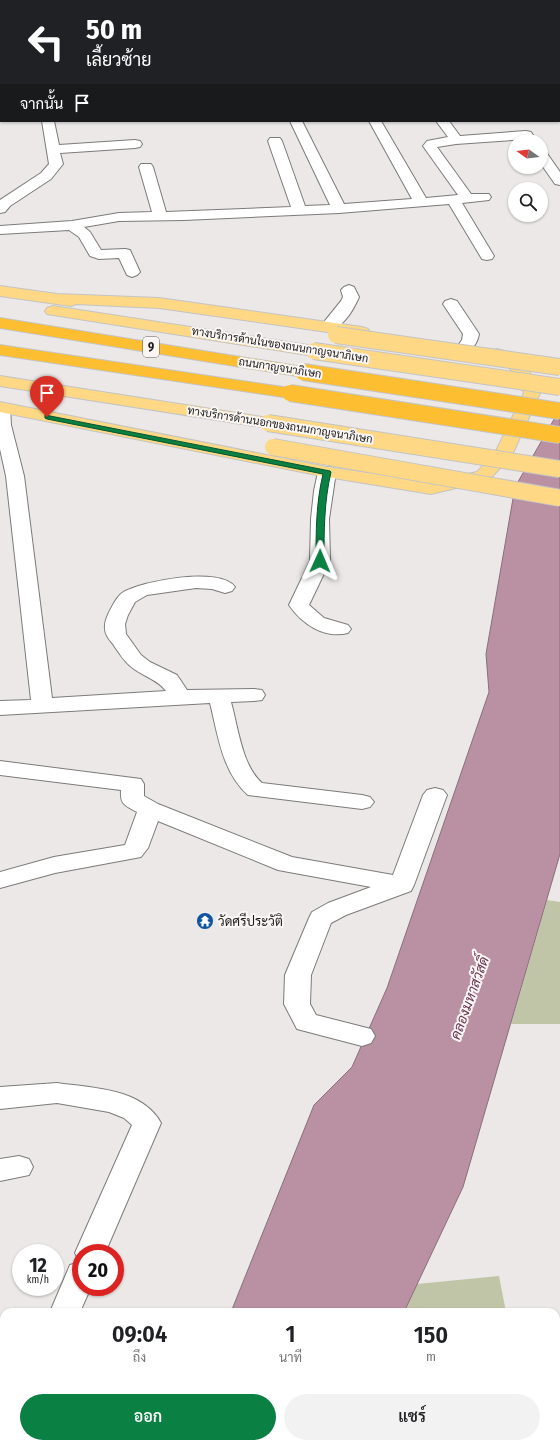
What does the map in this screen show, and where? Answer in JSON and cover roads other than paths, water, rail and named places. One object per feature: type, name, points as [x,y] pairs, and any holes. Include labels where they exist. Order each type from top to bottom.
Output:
[{"type":"highway","name":"ถนนกาญจนาภิเษก","points":[[0,324],[560,411]]},
{"type":"highway","name":"ถนนกาญจนาภิเษก","points":[[0,350],[560,435]]},
{"type":"main road","name":"ทางบริการด้านในของถนนกาญจนาภิเษก","points":[[1,295],[314,351],[560,387]]},
{"type":"main road","points":[[52,304],[159,303],[560,367]]},
{"type":"main road","points":[[1,411],[327,472],[430,488],[483,476],[503,455],[532,394],[517,365],[505,356],[464,347],[332,331]]},
{"type":"main road","name":"ทางบริการด้านนอกของถนนกาญจนาภิเษก","points":[[0,381],[560,469]]},
{"type":"main road","points":[[1,411],[56,408],[560,498]]},
{"type":"street","points":[[2,205],[46,176],[56,164],[48,122]]},
{"type":"street","points":[[296,122],[339,209]]},
{"type":"street","points":[[376,122],[421,202]]},
{"type":"street","points":[[443,122],[456,140]]},
{"type":"street","points":[[520,122],[526,134]]},
{"type":"street","points":[[487,256],[460,199],[430,146],[435,143],[456,140],[508,139]]},
{"type":"street","points":[[275,141],[299,210]]},
{"type":"street","points":[[54,149],[135,144]]},
{"type":"street","points":[[548,165],[560,182]]},
{"type":"street","points":[[146,167],[160,216]]},
{"type":"street","points":[[0,230],[72,225],[119,217],[339,209],[484,197]]},
{"type":"street","points":[[72,225],[85,235],[95,253],[99,255],[125,253],[132,272]]},
{"type":"street","points":[[332,331],[335,321],[348,304],[351,297],[349,290]]},
{"type":"street","points":[[450,304],[471,334],[470,341],[464,347]]},
{"type":"street","points":[[1,411],[15,472],[31,595],[42,705]]},
{"type":"street","points":[[327,472],[320,519],[320,561],[299,605],[305,615],[315,623],[326,627],[342,629]]},
{"type":"street","points":[[181,697],[169,680],[143,666],[134,659],[116,634],[115,624],[118,615],[127,598],[142,590],[196,582],[216,583],[225,587]]},
{"type":"street","points":[[0,708],[181,697],[254,695]]},
{"type":"street","points":[[219,696],[237,763],[250,787],[256,790],[362,802]]},
{"type":"street","points":[[0,768],[133,784],[132,799],[150,809],[286,864],[402,885]]},
{"type":"street","points":[[362,1036],[306,1022],[297,1004],[298,975],[321,918],[337,909],[402,885],[435,795]]},
{"type":"street","points":[[0,880],[54,865],[133,851],[136,848],[150,809]]},
{"type":"street","points":[[0,1098],[57,1093],[104,1101],[134,1110],[147,1123],[94,1244]]},
{"type":"street","points":[[66,1308],[72,1294]]},
{"type":"water","name":"คลองมหาสวัสดิ์","points":[[560,409],[560,854],[463,1187],[406,1308],[233,1308],[314,1105],[352,1067],[387,988],[489,692],[486,654],[515,487]]},
{"type":"place","name":"วัดศรีประวัติ","points":[[205,921]]}]
